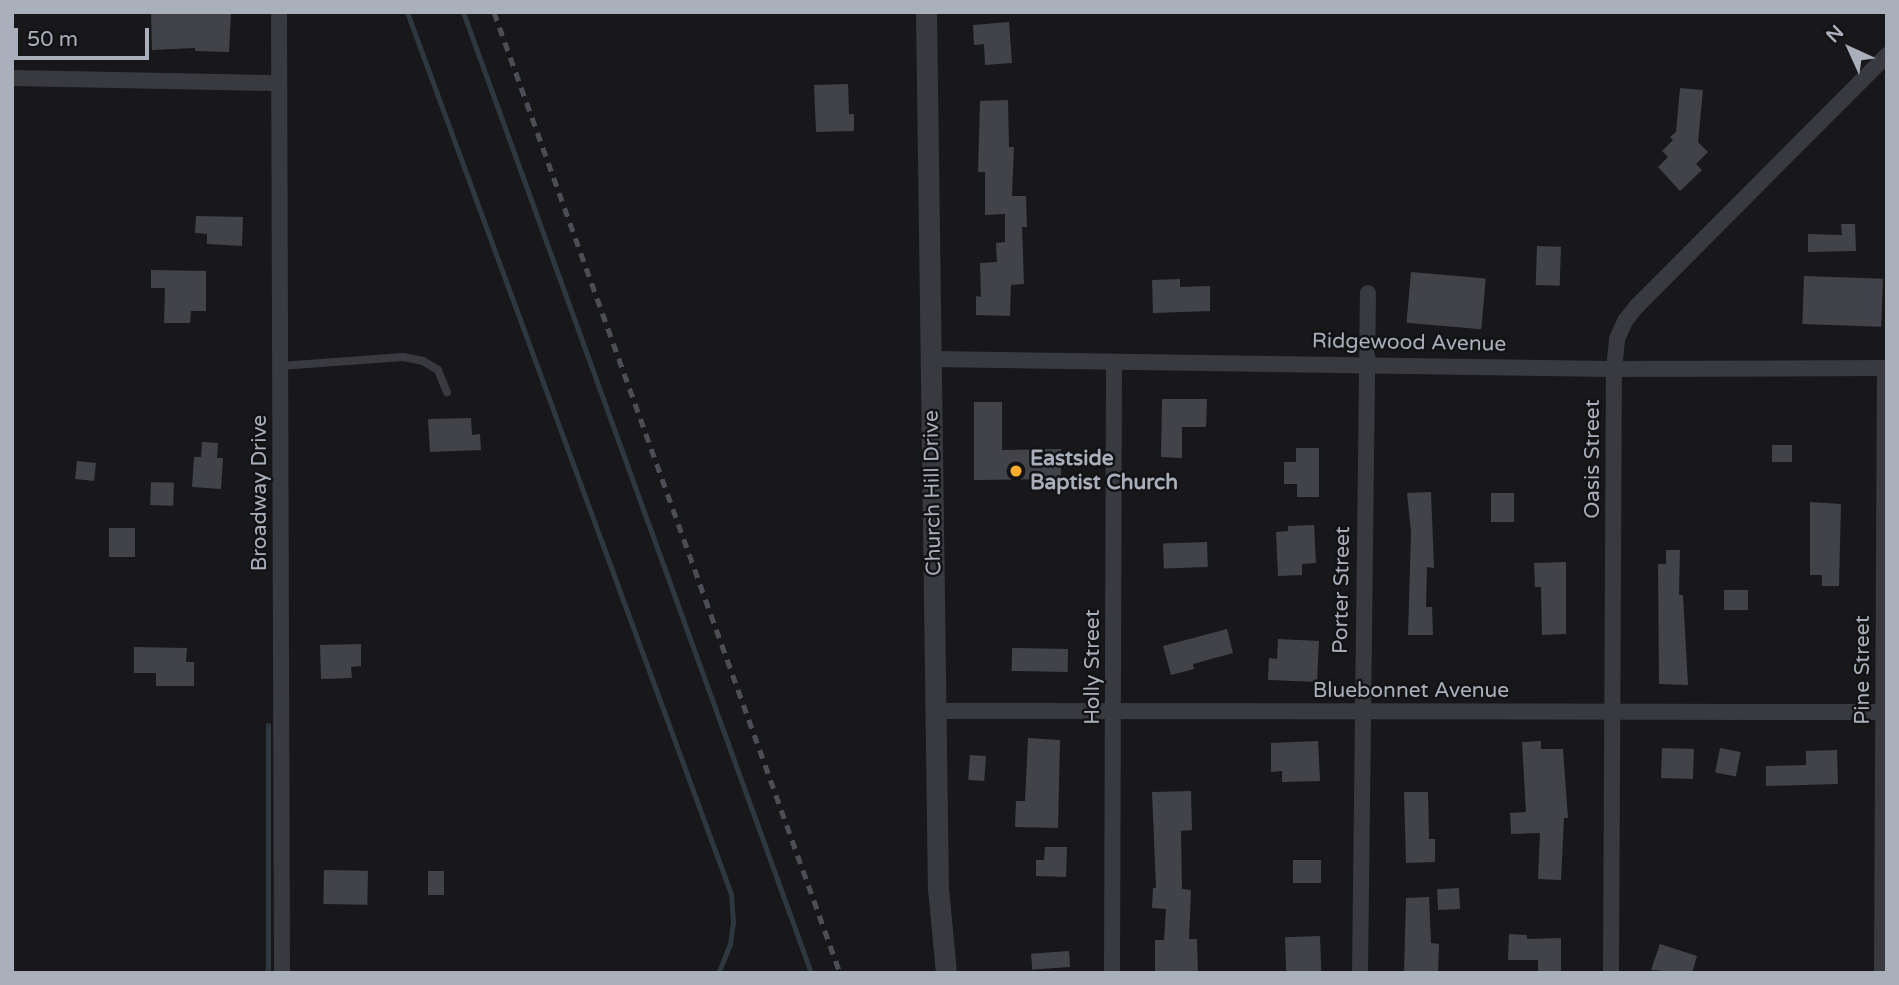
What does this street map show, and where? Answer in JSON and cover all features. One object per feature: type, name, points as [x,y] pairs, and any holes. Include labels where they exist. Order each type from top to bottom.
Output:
[{"type":"street","name":"Broadway Drive","points":[[279,12],[282,973]]},
{"type":"street","name":"Church Hill Drive","points":[[926,12],[938,888],[946,973]]},
{"type":"street","name":"Oasis Street","points":[[1611,973],[1614,369],[1617,339],[1625,321],[1636,307],[1887,55]]},
{"type":"street","points":[[12,78],[279,83]]},
{"type":"street","name":"Porter Street","points":[[1360,973],[1368,293]]},
{"type":"street","name":"Ridgewood Avenue","points":[[930,359],[1366,363],[1614,369],[1886,368]]},
{"type":"street","name":"Holly Street","points":[[1112,973],[1114,362]]},
{"type":"street","name":"Pine Street","points":[[1882,973],[1886,368]]},
{"type":"street","name":"Bluebonnet Avenue","points":[[936,711],[1114,709],[1362,713],[1885,712]]},
{"type":"lane","points":[[281,366],[403,357],[423,361],[438,370],[447,393]]},
{"type":"building","points":[[151,12],[231,12],[229,52],[195,51],[195,48],[152,50]]},
{"type":"building","points":[[1009,22],[1012,63],[985,65],[984,44],[974,45],[973,25]]},
{"type":"building","points":[[848,84],[849,114],[854,114],[854,131],[816,132],[814,85]]},
{"type":"building","points":[[1680,88],[1703,90],[1698,142],[1708,152],[1696,164],[1702,170],[1680,191],[1658,167],[1668,157],[1662,151],[1673,140],[1670,137],[1676,132]]},
{"type":"building","points":[[1008,100],[1009,147],[1014,147],[1012,196],[1026,196],[1027,227],[1022,227],[1024,284],[1011,285],[1010,316],[976,315],[976,296],[981,297],[980,263],[997,262],[996,243],[1005,242],[1005,214],[985,215],[985,172],[978,172],[980,101]]},
{"type":"building","points":[[196,216],[243,217],[242,246],[207,244],[207,234],[195,233]]},
{"type":"building","points":[[1841,224],[1855,224],[1856,251],[1808,252],[1808,234],[1842,235]]},
{"type":"building","points":[[1537,246],[1561,247],[1560,286],[1536,285]]},
{"type":"building","points":[[151,270],[206,271],[206,311],[191,311],[190,323],[164,323],[165,288],[151,288]]},
{"type":"building","points":[[1411,272],[1486,279],[1481,329],[1407,323]]},
{"type":"building","points":[[1804,276],[1883,279],[1881,327],[1802,324]]},
{"type":"building","points":[[1180,279],[1180,287],[1210,286],[1210,311],[1153,313],[1152,280]]},
{"type":"building","points":[[1162,399],[1207,399],[1206,427],[1182,427],[1182,458],[1161,457]]},
{"type":"building","points":[[974,402],[1002,402],[1002,450],[1061,449],[1061,479],[974,480]]},
{"type":"building","points":[[471,418],[472,435],[480,434],[481,450],[430,452],[428,419]]},
{"type":"building","points":[[202,442],[218,443],[217,458],[223,458],[221,489],[192,487],[194,457],[201,457]]},
{"type":"building","points":[[1772,445],[1792,445],[1792,462],[1772,462]]},
{"type":"building","points":[[1296,448],[1319,448],[1319,497],[1297,497],[1297,484],[1284,484],[1284,462],[1296,462]]},
{"type":"building","points":[[77,461],[96,463],[94,481],[75,479]]},
{"type":"building","points":[[151,482],[174,483],[173,506],[150,505]]},
{"type":"building","points":[[1431,492],[1434,568],[1427,567],[1426,607],[1432,607],[1433,635],[1408,635],[1411,532],[1407,493]]},
{"type":"building","points":[[1491,493],[1514,493],[1514,522],[1491,522]]},
{"type":"building","points":[[1810,502],[1841,504],[1839,586],[1822,586],[1822,575],[1810,575]]},
{"type":"building","points":[[1314,525],[1316,563],[1302,564],[1302,575],[1278,576],[1276,532],[1288,531],[1288,526]]},
{"type":"building","points":[[109,528],[135,528],[135,557],[109,557]]},
{"type":"building","points":[[1207,542],[1208,567],[1164,569],[1163,544]]},
{"type":"building","points":[[1666,550],[1680,550],[1679,595],[1683,595],[1688,685],[1659,684],[1658,564],[1666,564]]},
{"type":"building","points":[[1566,562],[1566,634],[1542,635],[1541,587],[1535,587],[1534,563]]},
{"type":"building","points":[[1724,590],[1748,590],[1748,610],[1724,610]]},
{"type":"building","points":[[1227,629],[1233,653],[1193,664],[1194,669],[1171,675],[1163,646]]},
{"type":"building","points":[[1278,639],[1319,641],[1317,682],[1268,680],[1269,658],[1277,659]]},
{"type":"building","points":[[361,644],[361,666],[351,667],[352,678],[321,679],[320,645]]},
{"type":"building","points":[[134,647],[187,648],[186,662],[194,662],[194,686],[156,686],[156,673],[134,673]]},
{"type":"building","points":[[1012,648],[1068,649],[1068,672],[1012,671]]},
{"type":"building","points":[[1028,738],[1060,740],[1058,828],[1015,827],[1016,801],[1025,801]]},
{"type":"building","points":[[1318,741],[1320,781],[1282,782],[1282,771],[1271,772],[1271,743]]},
{"type":"building","points":[[1541,741],[1541,749],[1563,749],[1568,818],[1564,818],[1561,880],[1538,879],[1540,833],[1511,834],[1510,813],[1526,812],[1522,742]]},
{"type":"building","points":[[1662,748],[1694,749],[1693,779],[1661,778]]},
{"type":"building","points":[[1720,748],[1741,752],[1736,777],[1715,773]]},
{"type":"building","points":[[1837,750],[1838,784],[1766,786],[1766,766],[1806,765],[1806,751]]},
{"type":"building","points":[[970,755],[986,756],[984,781],[968,780]]},
{"type":"building","points":[[1191,791],[1192,830],[1181,831],[1182,889],[1191,890],[1189,939],[1197,939],[1198,973],[1155,973],[1155,940],[1164,940],[1166,909],[1152,908],[1153,888],[1156,888],[1152,792]]},
{"type":"building","points":[[1404,792],[1428,792],[1429,839],[1435,839],[1435,862],[1406,863]]},
{"type":"building","points":[[1045,847],[1067,847],[1066,877],[1036,876],[1036,860],[1044,860]]},
{"type":"building","points":[[1293,860],[1321,860],[1321,883],[1293,883]]},
{"type":"building","points":[[324,870],[368,871],[367,905],[323,904]]},
{"type":"building","points":[[428,871],[444,871],[444,895],[428,895]]},
{"type":"building","points":[[1459,888],[1460,909],[1438,910],[1437,889]]},
{"type":"building","points":[[1429,897],[1431,943],[1439,944],[1438,973],[1404,973],[1406,898]]},
{"type":"building","points":[[1509,934],[1527,935],[1527,939],[1561,938],[1561,973],[1538,973],[1538,960],[1508,960]]},
{"type":"building","points":[[1320,936],[1321,973],[1286,973],[1285,937]]},
{"type":"building","points":[[1660,944],[1697,956],[1692,973],[1651,970]]},
{"type":"building","points":[[1069,951],[1070,967],[1032,970],[1031,954]]},
{"type":"waterway","points":[[407,12],[731,894],[733,922],[730,944],[718,973]]},
{"type":"waterway","points":[[463,12],[811,973]]},
{"type":"waterway","points":[[268,725],[268,973]]},
{"type":"railway","points":[[494,12],[840,973]]},
{"type":"place","name":"Eastside Baptist Church","points":[[1016,471]]}]
